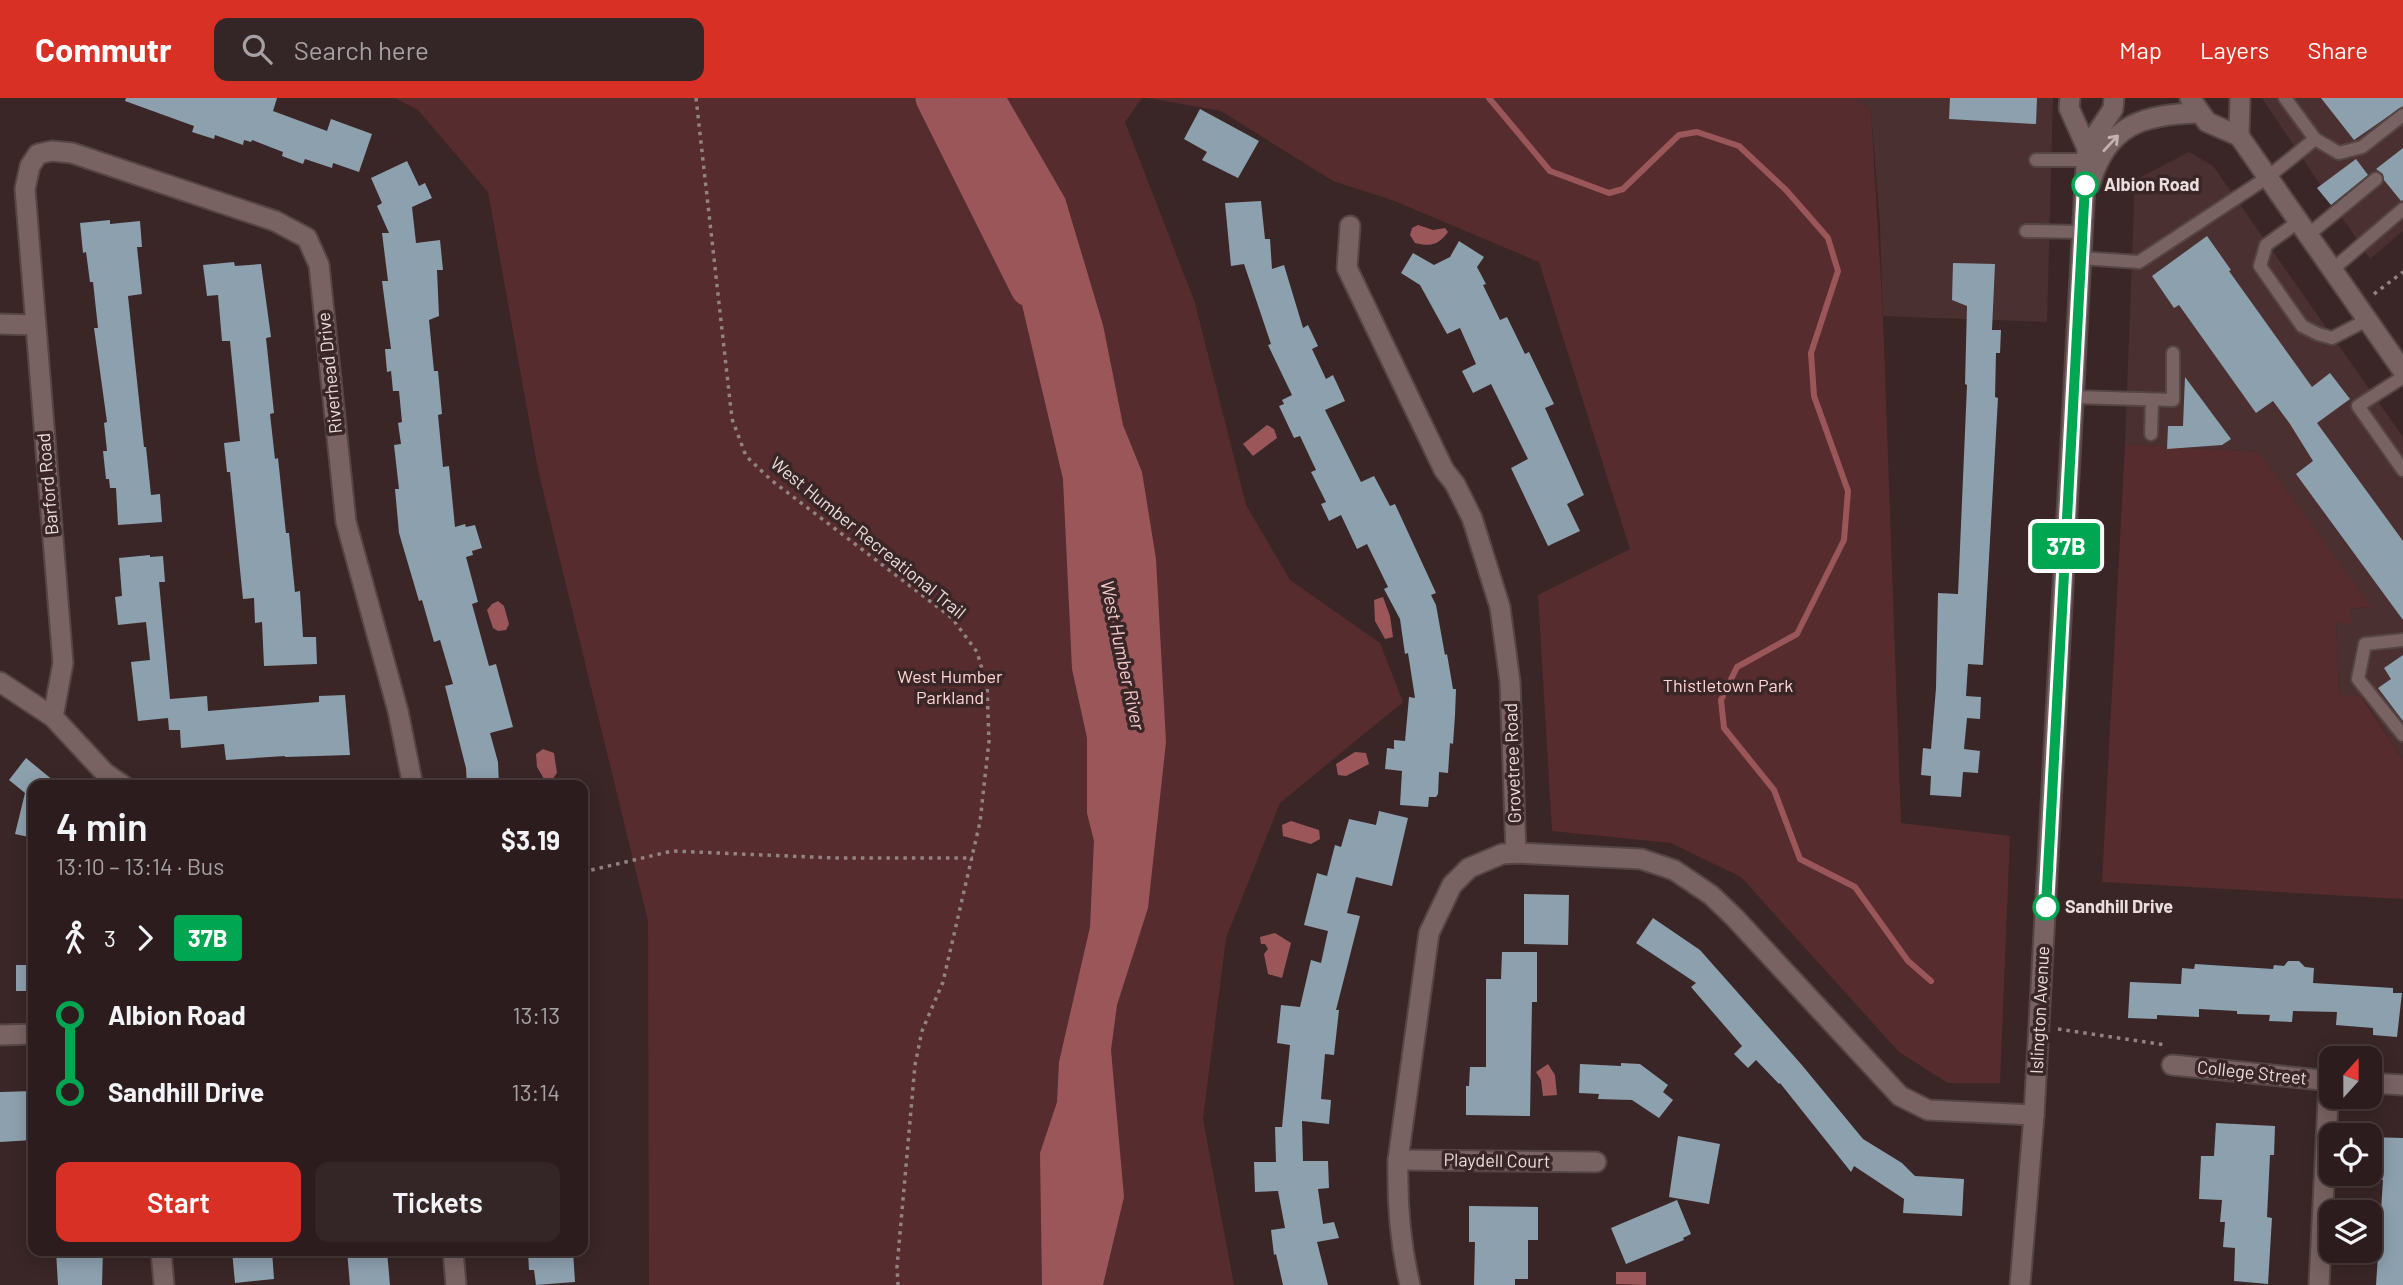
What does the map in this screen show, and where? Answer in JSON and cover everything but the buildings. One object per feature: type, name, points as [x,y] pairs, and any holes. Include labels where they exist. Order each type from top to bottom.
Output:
[{"type":"street","name":"Islington Avenue","points":[[2020,1285],[2034,1115],[2083,232],[2086,154],[2069,108],[2070,98]]},
{"type":"street","points":[[2086,154],[2113,108],[2114,98]]},
{"type":"street","points":[[2239,136],[2240,98]]},
{"type":"street","points":[[2084,205],[2103,151],[2110,141],[2136,122],[2195,105],[2207,122],[2239,136],[2403,371]]},
{"type":"street","name":"Barford Road","points":[[38,153],[30,166],[25,189],[63,663],[53,717]]},
{"type":"street","name":"Riverhead Drive","points":[[38,153],[72,153],[275,221],[307,238],[319,265],[346,522],[398,711],[411,780]]},
{"type":"street","name":"Grovetree Road","points":[[1350,226],[1346,268],[1444,470],[1455,484],[1472,518],[1500,607],[1510,682],[1516,853]]},
{"type":"street","points":[[0,324],[35,325]]},
{"type":"street","points":[[0,682],[53,717],[105,773],[115,780]]},
{"type":"street","points":[[1410,1285],[1402,1249],[1398,1160],[1429,933],[1452,884],[1469,868],[1502,854],[1628,858],[1674,870],[1711,895],[1735,918],[1900,1096],[1928,1110],[2034,1115]]},
{"type":"street","points":[[0,1035],[28,1034]]},
{"type":"street","name":"College Street","points":[[2172,1065],[2319,1080]]},
{"type":"street","points":[[2382,1084],[2403,1085]]},
{"type":"street","points":[[2319,1285],[2328,1110]]},
{"type":"street","name":"Playdell Court","points":[[1398,1160],[1596,1162]]},
{"type":"street","points":[[161,1256],[164,1285]]},
{"type":"street","points":[[453,1256],[456,1285]]},
{"type":"lane","points":[[2285,98],[2315,139],[2339,153],[2362,148],[2403,115]]},
{"type":"lane","points":[[2081,258],[2139,262],[2268,177],[2315,139]]},
{"type":"lane","points":[[2036,160],[2086,154]]},
{"type":"lane","points":[[2362,313],[2332,338],[2305,328],[2260,266],[2266,245],[2303,228],[2376,179]]},
{"type":"lane","points":[[2332,270],[2403,209]]},
{"type":"lane","points":[[2026,231],[2083,232]]},
{"type":"lane","points":[[2074,397],[2173,400],[2173,353]]},
{"type":"lane","points":[[2403,377],[2358,406],[2403,470]]},
{"type":"lane","points":[[2151,400],[2151,434]]},
{"type":"lane","points":[[2403,640],[2365,644],[2358,679],[2403,735]]},
{"type":"path","name":"West Humber Recreational Trail","points":[[696,98],[732,419],[746,456],[771,481],[952,618],[977,652],[987,686],[989,741],[980,822],[943,982],[922,1031],[915,1065],[897,1267],[898,1285]]},
{"type":"path","points":[[2362,313],[2403,272]]},
{"type":"path","points":[[588,871],[672,851],[834,858],[973,858]]},
{"type":"path","points":[[2039,1026],[2158,1044]]},
{"type":"shaded area","points":[[1853,98],[2053,98],[2047,322],[1883,316],[1880,225],[1871,111]]},
{"type":"shaded area","points":[[2262,98],[2403,98],[2403,231],[2370,259]]},
{"type":"shaded area","points":[[2189,152],[2213,166],[2403,437],[2403,760],[2362,696],[2339,696],[2336,622],[2350,609],[2370,607],[2259,452],[2125,444],[2135,180]]},
{"type":"green space","name":"West Humber Parkland","points":[[395,98],[1142,98],[1125,122],[1195,303],[1246,505],[1290,580],[1380,643],[1403,702],[1280,803],[1226,938],[1203,1119],[1234,1285],[649,1285],[648,921],[538,470],[488,192],[418,110]]},
{"type":"green space","name":"Thistletown Park","points":[[1147,98],[1853,98],[1871,111],[1883,316],[1901,823],[2010,836],[2000,1083],[1948,1083],[1899,1052],[1741,877],[1671,843],[1552,831],[1538,595],[1630,549],[1539,262],[1392,200],[1333,181],[1221,111]]},
{"type":"green space","points":[[2125,444],[2259,452],[2371,607],[2350,609],[2351,624],[2336,622],[2339,695],[2361,696],[2403,760],[2403,899],[2102,882]]},
{"type":"water","points":[[921,98],[1007,98],[1065,198],[1103,325],[1123,425],[1142,472],[1156,559],[1166,742],[1148,908],[1117,1005],[1111,1050],[1124,1197],[1103,1285],[1042,1285],[1040,1153],[1057,1102],[1059,1062],[1090,927],[1094,841],[1087,813],[1087,738],[1072,669],[1063,479],[999,207]]},
{"type":"water","points":[[1418,225],[1433,230],[1445,228],[1448,232],[1434,244],[1415,243],[1410,235],[1412,228]]},
{"type":"water","points":[[1267,425],[1274,429],[1277,438],[1253,456],[1243,444]]},
{"type":"water","points":[[1383,597],[1390,616],[1393,637],[1385,639],[1375,621],[1374,600]]},
{"type":"water","points":[[498,601],[504,606],[509,624],[506,630],[498,631],[493,628],[487,610]]},
{"type":"water","points":[[543,749],[554,753],[557,773],[552,780],[544,779],[537,767],[536,754]]},
{"type":"water","points":[[1355,752],[1366,753],[1369,764],[1346,776],[1338,775],[1336,764]]},
{"type":"water","points":[[1291,821],[1319,830],[1320,839],[1311,844],[1283,836],[1282,825]]},
{"type":"water","points":[[1275,933],[1291,943],[1282,978],[1268,974],[1264,954],[1268,949],[1265,944],[1261,944],[1260,937]]},
{"type":"water","points":[[1548,1064],[1555,1075],[1557,1095],[1543,1096],[1541,1080],[1536,1072]]},
{"type":"water","points":[[1616,1272],[1646,1272],[1646,1285],[1616,1284]]},
{"type":"waterway","name":"West Humber River","points":[[934,98],[1029,288]]},
{"type":"waterway","points":[[1489,98],[1550,171],[1609,193],[1623,189],[1679,135],[1697,132],[1739,146],[1786,190],[1828,238],[1838,271],[1811,353],[1814,396],[1848,491],[1844,540],[1797,634],[1737,667],[1721,700],[1724,728],[1774,790],[1800,859],[1855,887],[1908,961],[1931,981]]},
{"type":"bus line","name":"37B","points":[[2046,907],[2085,185]]},
{"type":"place","name":"Albion Road","points":[[2085,185]]},
{"type":"place","name":"Sandhill Drive","points":[[2046,907]]}]
